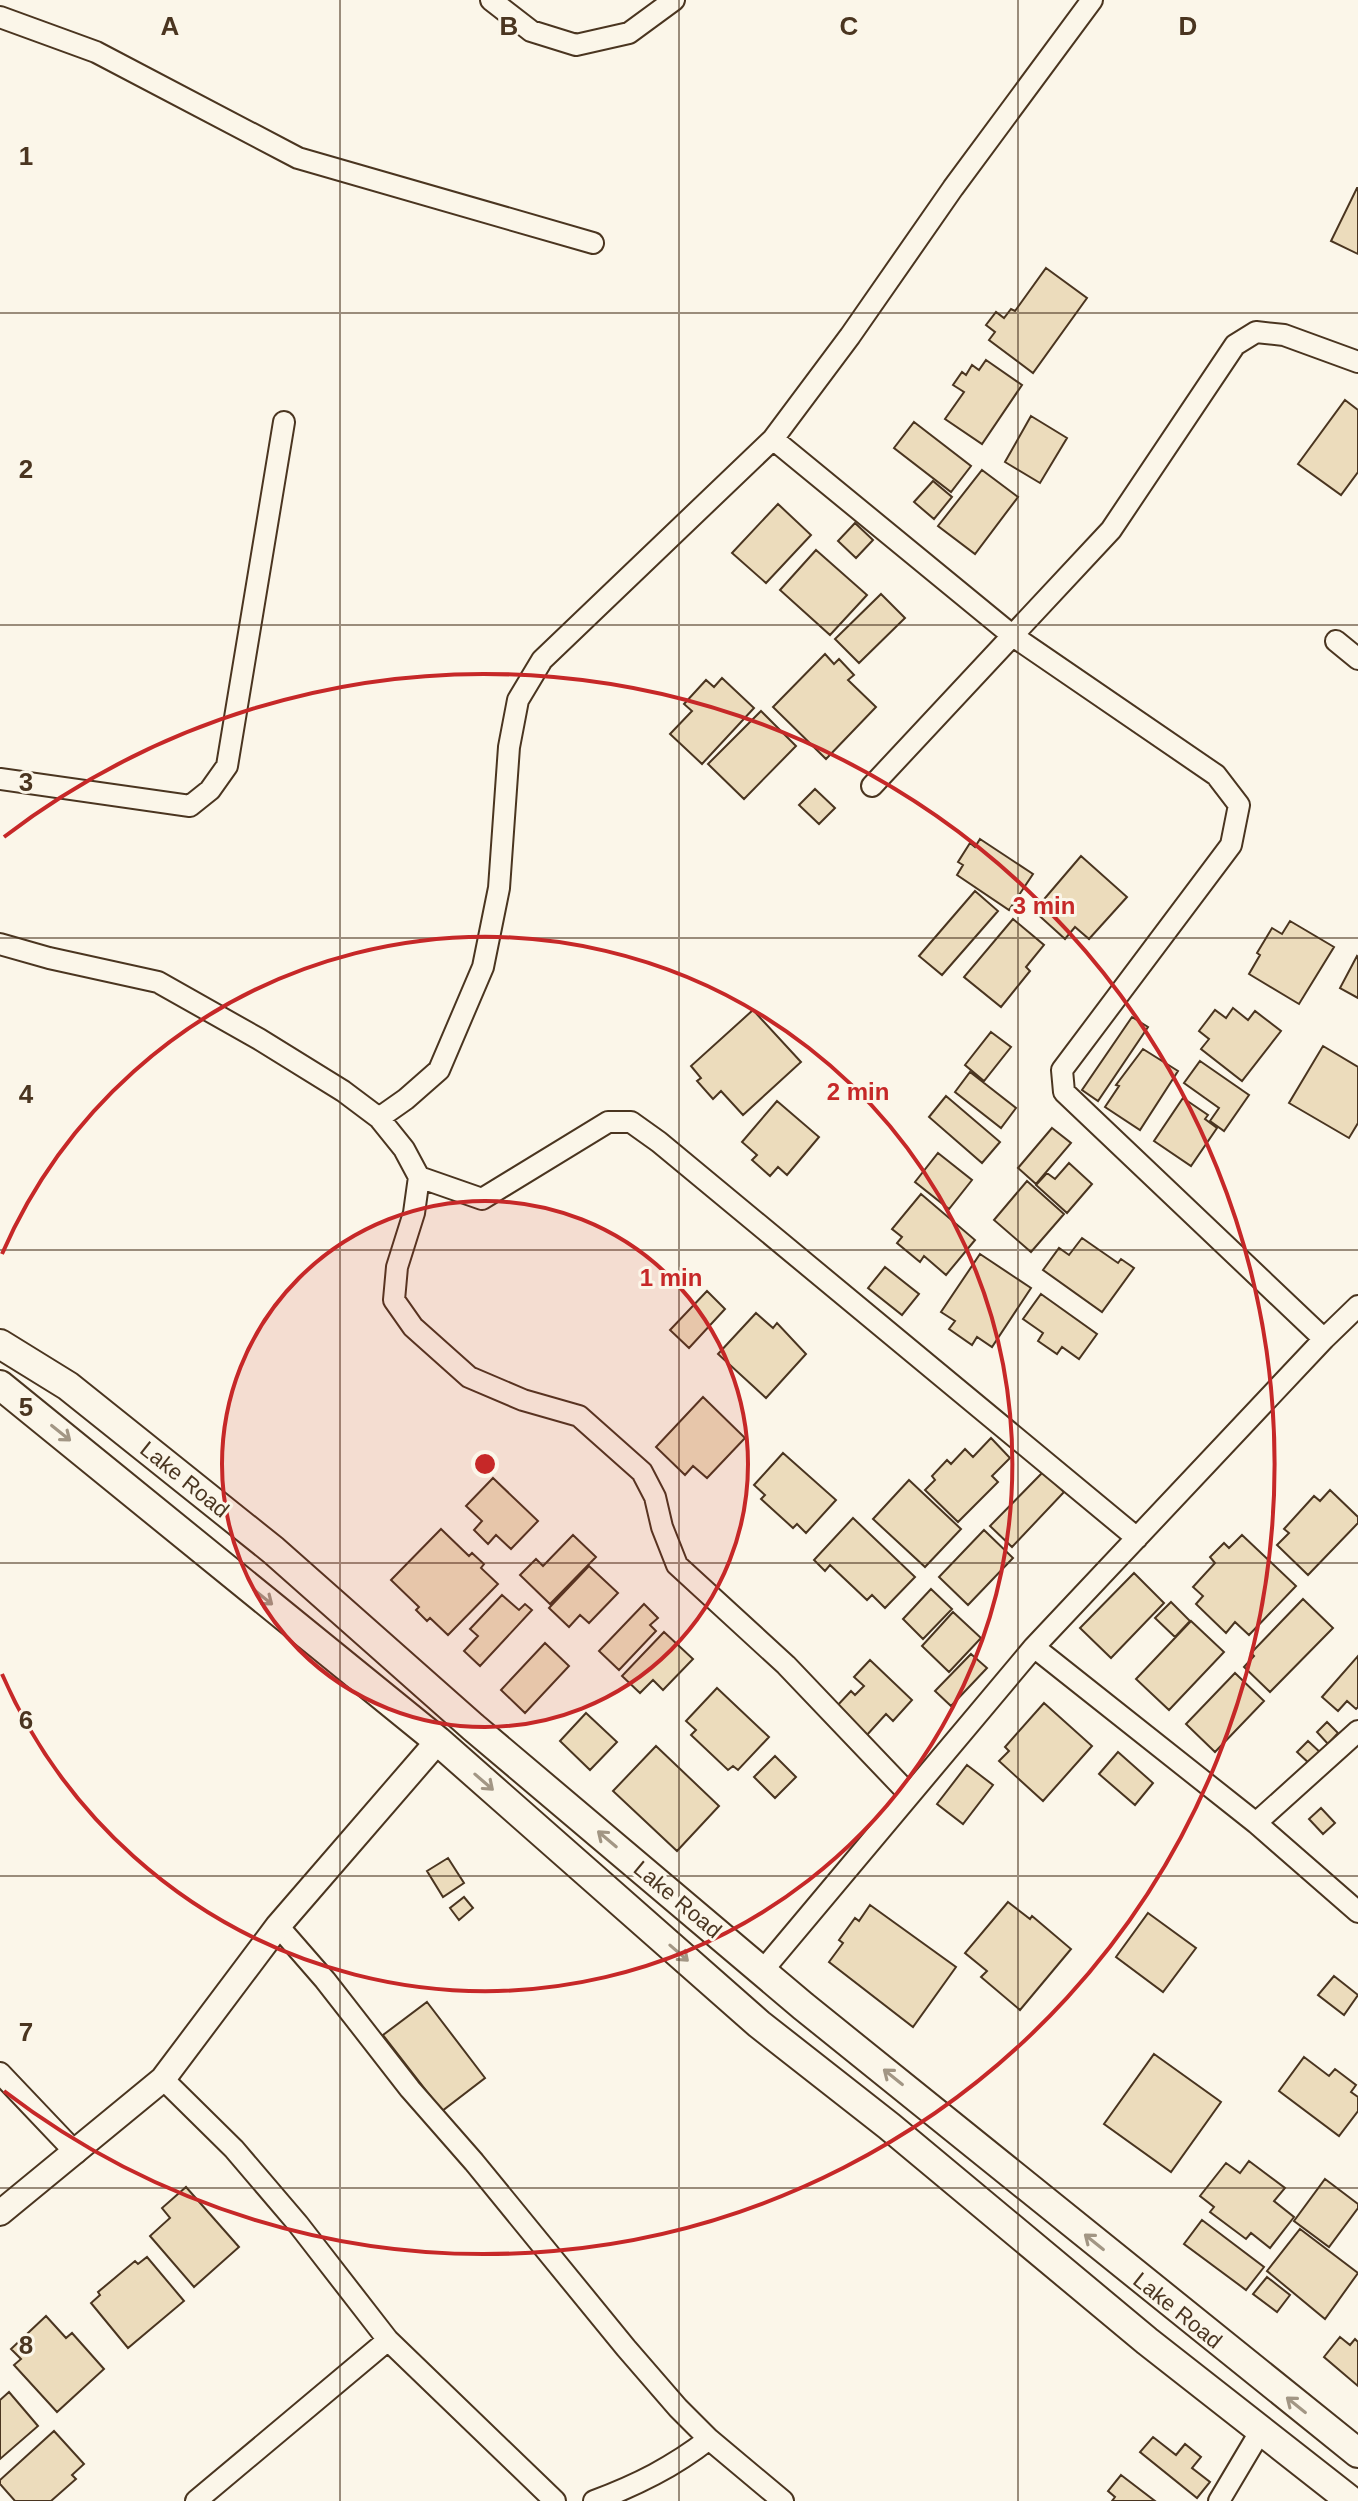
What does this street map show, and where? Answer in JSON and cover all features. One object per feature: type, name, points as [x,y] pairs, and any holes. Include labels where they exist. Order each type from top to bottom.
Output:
[{"type":"main road","name":"Lake Road","points":[[0,1344],[68,1386],[273,1550],[473,1727],[803,2006],[1358,2453]]},
{"type":"main road","name":"Lake Road","points":[[0,1385],[438,1741],[759,2024],[889,2126],[1260,2432],[1351,2501]]},
{"type":"street","points":[[491,0],[531,31],[576,45],[629,33],[674,0]]},
{"type":"street","points":[[379,1118],[439,1070],[483,967],[499,888],[509,747],[518,700],[542,660],[773,439],[1092,0]]},
{"type":"street","points":[[0,17],[96,52],[298,158],[593,243]]},
{"type":"street","points":[[872,786],[1111,530],[1235,345],[1256,332],[1284,335],[1358,362]]},
{"type":"street","points":[[0,779],[190,806],[210,790],[227,766],[284,422]]},
{"type":"street","points":[[773,439],[1013,636],[1216,775],[1239,805],[1231,845],[1062,1070],[1064,1092],[1324,1339]]},
{"type":"street","points":[[1336,641],[1358,659]]},
{"type":"street","points":[[0,944],[158,982],[259,1039],[343,1091],[379,1118],[404,1149],[419,1177],[414,1213],[397,1267],[394,1300],[413,1327],[469,1377],[523,1400],[579,1416],[642,1472],[655,1497],[662,1527],[677,1565],[786,1665],[909,1794]]},
{"type":"street","points":[[419,1177],[482,1199],[608,1122],[631,1122],[1137,1538]]},
{"type":"street","points":[[763,1970],[1034,1647],[1358,1306]]},
{"type":"street","points":[[1034,1647],[1256,1823],[1358,1912]]},
{"type":"street","points":[[1256,1823],[1358,1731]]},
{"type":"street","points":[[0,2213],[163,2079],[278,1926],[438,1741]]},
{"type":"street","points":[[278,1926],[410,2089],[678,2408],[709,2439],[783,2501]]},
{"type":"street","points":[[0,2073],[76,2153]]},
{"type":"street","points":[[163,2079],[234,2149],[298,2224],[388,2340],[555,2501]]},
{"type":"street","points":[[196,2501],[388,2340]]},
{"type":"street","points":[[1219,2501],[1260,2432]]},
{"type":"street","points":[[594,2501],[651,2478],[684,2459],[709,2439]]},
{"type":"building","points":[[1358,188],[1358,254],[1331,241]]},
{"type":"building","points":[[1046,268],[1087,298],[1033,373],[989,340],[995,332],[986,325],[996,312],[1004,318],[1011,309],[1015,311]]},
{"type":"building","points":[[986,360],[1022,385],[982,444],[945,419],[964,392],[953,385],[962,372],[966,375],[972,365],[979,370]]},
{"type":"building","points":[[1345,400],[1358,410],[1358,472],[1341,495],[1298,464]]},
{"type":"building","points":[[1031,416],[1067,438],[1040,483],[1005,462]]},
{"type":"building","points":[[914,422],[971,466],[951,492],[894,448]]},
{"type":"building","points":[[982,470],[1018,497],[975,554],[938,526]]},
{"type":"building","points":[[933,481],[952,497],[934,519],[914,502]]},
{"type":"building","points":[[778,504],[811,535],[766,583],[732,553]]},
{"type":"building","points":[[855,523],[873,540],[856,558],[838,541]]},
{"type":"building","points":[[816,550],[867,595],[830,635],[780,590]]},
{"type":"building","points":[[881,594],[905,618],[859,663],[835,639]]},
{"type":"building","points":[[825,654],[834,664],[839,659],[854,675],[848,680],[876,707],[826,759],[773,707]]},
{"type":"building","points":[[722,678],[754,708],[702,764],[670,734],[692,711],[684,704],[706,680],[714,687]]},
{"type":"building","points":[[761,711],[796,746],[744,799],[708,764]]},
{"type":"building","points":[[815,789],[835,808],[819,824],[799,805]]},
{"type":"building","points":[[980,839],[1033,874],[1009,910],[957,875],[963,865],[958,862],[970,843],[975,847]]},
{"type":"building","points":[[1081,856],[1127,897],[1089,939],[1075,927],[1065,939],[1034,911]]},
{"type":"building","points":[[975,891],[998,911],[942,975],[919,956]]},
{"type":"building","points":[[1013,919],[1044,945],[1026,967],[1030,971],[1001,1007],[964,977]]},
{"type":"building","points":[[1290,921],[1334,947],[1299,1004],[1249,974],[1272,928],[1282,934]]},
{"type":"building","points":[[1358,957],[1358,998],[1340,988]]},
{"type":"building","points":[[1233,1008],[1248,1020],[1255,1011],[1281,1031],[1242,1081],[1201,1049],[1209,1039],[1199,1031],[1215,1010],[1226,1018]]},
{"type":"building","points":[[753,1010],[801,1062],[743,1115],[721,1091],[713,1099],[697,1081],[701,1078],[691,1066]]},
{"type":"building","points":[[1132,1017],[1148,1027],[1098,1101],[1082,1090]]},
{"type":"building","points":[[991,1032],[1011,1047],[984,1081],[965,1065]]},
{"type":"building","points":[[1323,1046],[1358,1067],[1358,1123],[1349,1138],[1289,1103]]},
{"type":"building","points":[[1143,1049],[1178,1071],[1140,1130],[1105,1107],[1119,1086],[1116,1085]]},
{"type":"building","points":[[1200,1061],[1249,1095],[1224,1131],[1210,1121],[1219,1108],[1184,1083]]},
{"type":"building","points":[[970,1072],[1016,1108],[1001,1128],[955,1092]]},
{"type":"building","points":[[946,1096],[1000,1142],[982,1163],[929,1117]]},
{"type":"building","points":[[1183,1098],[1208,1115],[1205,1119],[1217,1128],[1191,1166],[1154,1141]]},
{"type":"building","points":[[777,1101],[819,1137],[787,1175],[778,1167],[770,1176],[752,1160],[757,1155],[742,1142]]},
{"type":"building","points":[[1052,1128],[1071,1143],[1036,1184],[1018,1168]]},
{"type":"building","points":[[938,1153],[972,1180],[949,1209],[915,1182]]},
{"type":"building","points":[[1069,1163],[1092,1184],[1067,1213],[1036,1185],[1047,1173],[1055,1179]]},
{"type":"building","points":[[1027,1181],[1064,1214],[1031,1252],[994,1220]]},
{"type":"building","points":[[921,1194],[975,1240],[946,1275],[924,1256],[920,1262],[897,1243],[902,1237],[892,1229]]},
{"type":"building","points":[[1082,1238],[1118,1263],[1121,1259],[1134,1268],[1102,1312],[1043,1270],[1059,1248],[1069,1255]]},
{"type":"building","points":[[980,1254],[1031,1288],[992,1347],[977,1337],[972,1345],[949,1329],[955,1321],[941,1312]]},
{"type":"building","points":[[885,1267],[919,1294],[902,1315],[868,1288]]},
{"type":"building","points":[[707,1291],[725,1309],[689,1348],[670,1330]]},
{"type":"building","points":[[1041,1294],[1097,1334],[1079,1359],[1062,1347],[1057,1354],[1038,1341],[1043,1333],[1023,1319]]},
{"type":"building","points":[[756,1313],[773,1328],[777,1323],[806,1354],[766,1398],[718,1354]]},
{"type":"building","points":[[703,1397],[745,1438],[707,1478],[693,1466],[685,1475],[656,1447]]},
{"type":"building","points":[[991,1438],[1010,1458],[992,1476],[998,1482],[958,1522],[925,1490],[935,1480],[932,1476],[947,1460],[951,1464],[965,1449],[973,1457]]},
{"type":"building","points":[[783,1453],[836,1500],[806,1533],[797,1524],[793,1528],[761,1499],[765,1495],[754,1485]]},
{"type":"building","points":[[1043,1472],[1064,1492],[1012,1547],[990,1526]]},
{"type":"building","points":[[493,1478],[538,1521],[511,1549],[496,1535],[488,1544],[474,1530],[482,1521],[466,1506]]},
{"type":"building","points":[[909,1480],[961,1529],[925,1567],[873,1519]]},
{"type":"building","points":[[1330,1490],[1358,1517],[1358,1523],[1308,1575],[1277,1545],[1289,1533],[1284,1529],[1314,1496],[1320,1501]]},
{"type":"building","points":[[853,1518],[915,1577],[885,1608],[872,1595],[867,1600],[830,1565],[825,1571],[814,1560]]},
{"type":"building","points":[[441,1529],[469,1556],[472,1553],[484,1564],[481,1568],[498,1584],[448,1635],[430,1618],[427,1621],[416,1610],[419,1607],[391,1580]]},
{"type":"building","points":[[984,1530],[1013,1558],[968,1605],[939,1577]]},
{"type":"building","points":[[573,1535],[596,1557],[550,1604],[520,1575],[536,1559],[543,1566]]},
{"type":"building","points":[[1242,1535],[1296,1586],[1249,1635],[1235,1622],[1226,1633],[1196,1604],[1203,1596],[1193,1587],[1215,1563],[1210,1557],[1224,1543],[1229,1548]]},
{"type":"building","points":[[589,1566],[618,1593],[589,1623],[580,1615],[569,1627],[549,1608]]},
{"type":"building","points":[[1134,1573],[1164,1603],[1111,1658],[1080,1628]]},
{"type":"building","points":[[931,1589],[952,1609],[923,1639],[903,1619]]},
{"type":"building","points":[[502,1595],[519,1610],[525,1604],[532,1610],[480,1666],[464,1651],[478,1636],[470,1629]]},
{"type":"building","points":[[1303,1599],[1333,1628],[1270,1692],[1244,1667],[1254,1656],[1251,1653]]},
{"type":"building","points":[[1171,1602],[1190,1621],[1175,1637],[1155,1618]]},
{"type":"building","points":[[644,1604],[658,1618],[650,1625],[656,1631],[619,1670],[599,1651]]},
{"type":"building","points":[[953,1612],[981,1638],[949,1672],[922,1646]]},
{"type":"building","points":[[1191,1621],[1224,1652],[1169,1710],[1136,1679]]},
{"type":"building","points":[[664,1632],[693,1659],[663,1690],[653,1680],[640,1693],[622,1676]]},
{"type":"building","points":[[545,1643],[569,1666],[525,1713],[501,1690]]},
{"type":"building","points":[[971,1654],[987,1668],[951,1706],[935,1691]]},
{"type":"building","points":[[1358,1656],[1358,1707],[1356,1709],[1347,1701],[1338,1711],[1322,1697]]},
{"type":"building","points":[[870,1660],[912,1700],[893,1721],[886,1714],[866,1736],[836,1707],[851,1691],[855,1695],[864,1686],[854,1677]]},
{"type":"building","points":[[1235,1673],[1264,1701],[1215,1752],[1186,1724]]},
{"type":"building","points":[[717,1688],[769,1737],[738,1770],[733,1766],[728,1770],[691,1735],[696,1730],[686,1721]]},
{"type":"building","points":[[1044,1703],[1092,1746],[1043,1801],[999,1761],[1009,1751],[1005,1747]]},
{"type":"building","points":[[586,1713],[617,1742],[590,1770],[560,1741]]},
{"type":"building","points":[[1327,1722],[1338,1733],[1328,1744],[1317,1732]]},
{"type":"building","points":[[1308,1741],[1322,1754],[1311,1765],[1297,1752]]},
{"type":"building","points":[[656,1746],[719,1806],[677,1851],[613,1791]]},
{"type":"building","points":[[1118,1752],[1153,1783],[1135,1805],[1099,1774]]},
{"type":"building","points":[[775,1756],[796,1777],[775,1798],[754,1777]]},
{"type":"building","points":[[967,1765],[993,1785],[963,1824],[937,1804]]},
{"type":"building","points":[[1321,1808],[1335,1823],[1323,1834],[1309,1819]]},
{"type":"building","points":[[448,1858],[464,1883],[443,1897],[427,1871]]},
{"type":"building","points":[[464,1897],[473,1908],[459,1920],[450,1908]]},
{"type":"building","points":[[1008,1902],[1030,1919],[1032,1916],[1071,1949],[1020,2010],[981,1977],[987,1971],[965,1953]]},
{"type":"building","points":[[870,1905],[956,1967],[913,2027],[829,1962],[843,1943],[839,1940],[855,1918],[859,1921]]},
{"type":"building","points":[[1148,1913],[1196,1948],[1163,1992],[1116,1957]]},
{"type":"building","points":[[1334,1976],[1358,1995],[1344,2015],[1318,1995]]},
{"type":"building","points":[[427,2002],[485,2078],[442,2111],[383,2035]]},
{"type":"building","points":[[1154,2054],[1221,2102],[1171,2172],[1104,2124]]},
{"type":"building","points":[[1304,2057],[1329,2076],[1335,2069],[1356,2085],[1351,2092],[1358,2097],[1358,2111],[1339,2136],[1279,2091]]},
{"type":"building","points":[[1249,2161],[1285,2188],[1274,2201],[1294,2217],[1270,2248],[1251,2233],[1246,2239],[1210,2212],[1214,2207],[1200,2196],[1226,2163],[1240,2173]]},
{"type":"building","points":[[1325,2179],[1358,2204],[1329,2247],[1294,2221]]},
{"type":"building","points":[[186,2187],[239,2247],[194,2287],[150,2236],[170,2218],[162,2208]]},
{"type":"building","points":[[1202,2220],[1264,2267],[1246,2290],[1184,2244]]},
{"type":"building","points":[[1300,2229],[1358,2273],[1325,2319],[1267,2271]]},
{"type":"building","points":[[147,2257],[184,2301],[128,2348],[91,2303],[100,2295],[98,2292],[135,2261],[138,2264]]},
{"type":"building","points":[[1267,2277],[1290,2295],[1277,2312],[1253,2294]]},
{"type":"building","points":[[46,2316],[66,2338],[72,2333],[104,2369],[57,2412],[14,2365],[21,2359],[11,2349]]},
{"type":"building","points":[[1340,2337],[1350,2345],[1355,2339],[1358,2342],[1358,2386],[1324,2357]]},
{"type":"building","points":[[9,2392],[38,2426],[0,2459],[0,2400]]},
{"type":"building","points":[[54,2431],[84,2464],[72,2475],[76,2479],[51,2501],[15,2501],[0,2480]]},
{"type":"building","points":[[1153,2437],[1176,2455],[1185,2444],[1201,2457],[1192,2468],[1210,2482],[1197,2498],[1140,2452]]},
{"type":"building","points":[[1121,2475],[1155,2501],[1112,2501],[1115,2497],[1108,2491]]}]
